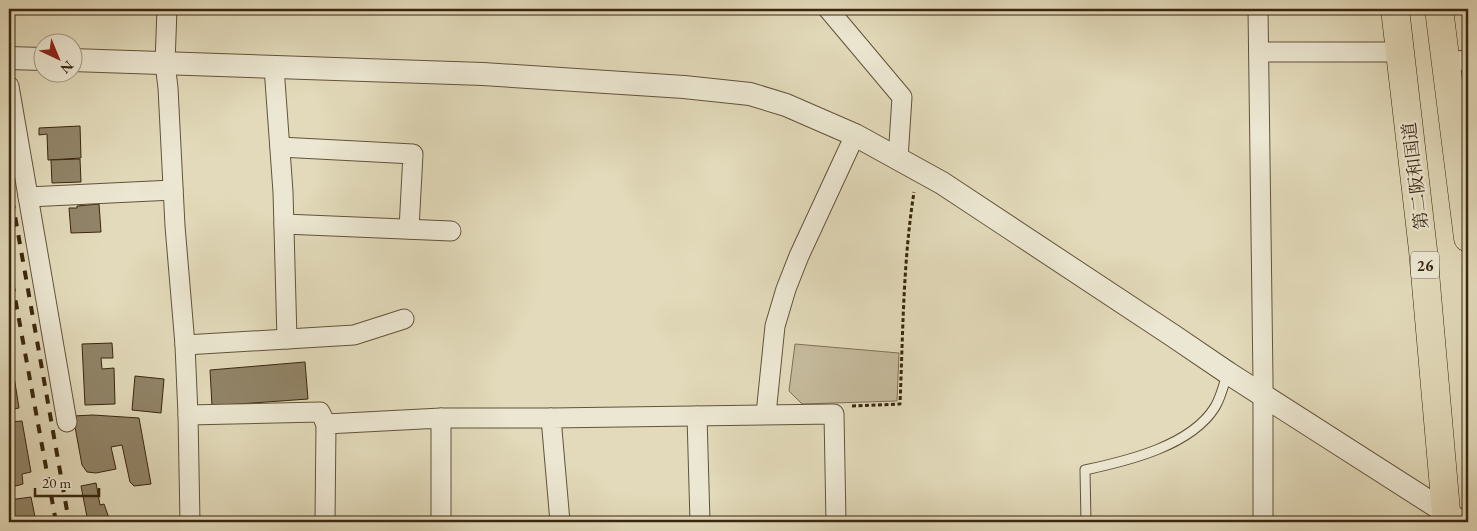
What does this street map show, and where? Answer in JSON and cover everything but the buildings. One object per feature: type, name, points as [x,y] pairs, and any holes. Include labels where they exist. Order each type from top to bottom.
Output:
[{"type":"highway","name":"第二阪和国道","points":[[1396,9],[1424,250],[1451,519]]},
{"type":"highway","points":[[1439,9],[1457,61],[1468,238]]},
{"type":"street","points":[[167,9],[165,63],[185,345],[190,522]]},
{"type":"street","points":[[828,9],[902,97],[908,164]]},
{"type":"street","points":[[1258,9],[1263,522]]},
{"type":"street","points":[[1259,52],[1400,52]]},
{"type":"street","points":[[9,58],[32,59]]},
{"type":"street","points":[[82,60],[483,74],[684,87],[750,94],[786,105],[855,135],[942,183],[1451,519]]},
{"type":"street","points":[[274,67],[284,224],[287,339]]},
{"type":"street","points":[[9,86],[67,422]]},
{"type":"street","points":[[766,414],[775,326],[786,289],[799,256],[855,135]]},
{"type":"street","points":[[280,147],[413,154],[409,229]]},
{"type":"street","points":[[28,197],[173,190]]},
{"type":"street","points":[[284,224],[451,231]]},
{"type":"street","points":[[185,345],[354,334],[404,319]]},
{"type":"street","points":[[188,415],[320,412],[326,424],[325,522]]},
{"type":"street","points":[[326,424],[442,418],[834,414],[836,522]]},
{"type":"street","points":[[697,416],[700,522]]},
{"type":"street","points":[[441,522],[442,418]]},
{"type":"street","points":[[551,418],[560,522]]},
{"type":"lane","points":[[1086,522],[1085,470],[1132,457],[1178,440],[1201,423],[1216,406],[1228,373]]},
{"type":"path","points":[[834,414],[845,406],[900,404],[909,220],[908,164]]},
{"type":"shaded area","points":[[795,344],[899,353],[897,401],[802,404],[789,391]]},
{"type":"railway","points":[[9,182],[69,522]]},
{"type":"railway","points":[[9,265],[56,522]]}]
